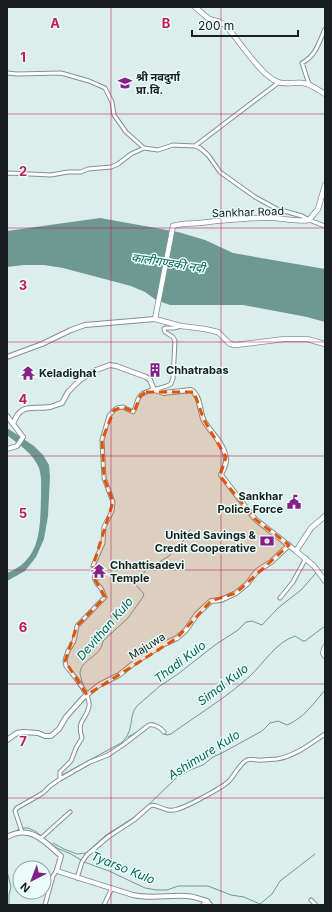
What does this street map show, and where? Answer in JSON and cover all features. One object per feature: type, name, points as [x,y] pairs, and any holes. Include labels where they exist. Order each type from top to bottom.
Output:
[{"type":"main road","points":[[195,7],[209,19],[225,25],[270,78],[278,82],[309,84],[325,94]]},
{"type":"main road","points":[[309,220],[318,209],[325,185]]},
{"type":"main road","name":"Sankhar Road","points":[[155,319],[173,226],[186,223],[248,219],[274,218],[302,221],[309,220]]},
{"type":"main road","points":[[155,319],[181,326],[218,332],[230,344],[236,345],[285,339],[306,339],[325,344]]},
{"type":"main road","points":[[325,516],[311,528],[296,550],[314,566],[325,581]]},
{"type":"main road","points":[[325,647],[323,653],[325,656]]},
{"type":"street","points":[[309,84],[302,63],[314,53],[321,41],[325,29]]},
{"type":"street","points":[[7,73],[61,73],[89,81],[105,88],[112,102],[114,115],[126,132],[144,148]]},
{"type":"street","points":[[195,146],[278,82]]},
{"type":"street","points":[[7,174],[51,175],[110,167],[118,164],[131,154],[144,148],[158,150],[173,145],[195,146],[200,148],[208,155],[220,172],[255,197],[277,208],[302,216],[325,226]]},
{"type":"street","points":[[7,357],[42,344],[85,325],[155,319]]},
{"type":"street","points":[[60,778],[60,772],[71,762],[76,748],[82,738],[80,731],[81,723],[89,706],[87,695],[66,666],[65,661],[68,651],[74,641],[77,626],[105,598],[101,588],[94,580],[93,566],[103,543],[104,527],[110,517],[113,502],[104,478],[102,440],[109,416],[114,410],[123,407],[133,412],[138,399],[142,394],[168,385],[172,382],[175,341],[173,337],[165,332],[164,329],[181,326]]},
{"type":"street","points":[[13,424],[15,418],[23,408],[51,407],[62,403],[68,392],[80,380],[96,370],[110,365],[146,377],[150,380],[154,390]]},
{"type":"street","points":[[154,390],[164,393],[188,390],[194,392],[204,420],[223,447],[226,457],[226,463],[221,475],[223,479],[255,519],[296,550]]},
{"type":"street","points":[[7,416],[23,438],[17,446],[7,449]]},
{"type":"street","name":"Majuwa","points":[[7,740],[18,733],[24,732],[51,736],[83,698],[162,645],[177,638],[186,630],[197,614],[211,601],[221,600],[236,593],[247,584],[257,571],[271,562],[289,545]]},
{"type":"street","points":[[280,598],[293,582],[306,558]]},
{"type":"street","points":[[22,831],[16,811],[17,808],[43,793],[60,778],[90,762],[108,755],[149,725],[161,728],[164,732]]},
{"type":"street","points":[[77,878],[85,857],[108,837],[134,820],[152,805],[167,810],[178,810],[225,784],[245,761],[251,759],[262,760],[286,757],[309,746],[325,734]]},
{"type":"street","points":[[40,839],[70,812]]},
{"type":"street","points":[[7,838],[22,831],[31,833],[61,856],[57,870],[53,876],[45,905]]},
{"type":"street","points":[[57,870],[77,878],[142,897],[194,897],[207,901],[211,905]]},
{"type":"street","points":[[104,905],[112,888]]},
{"type":"street","points":[[311,900],[316,905]]},
{"type":"street","points":[[203,905],[207,901]]},
{"type":"highlighted area","points":[[146,392],[194,392],[204,420],[226,457],[220,476],[255,519],[289,545],[236,593],[211,601],[177,638],[87,695],[65,661],[77,626],[105,597],[95,580],[93,566],[113,502],[104,478],[102,440],[114,410],[123,407],[134,412],[140,396]]},
{"type":"water","name":"कालीगण्डकी नदी","points":[[100,218],[178,232],[205,240],[233,253],[325,269],[325,322],[307,317],[243,305],[170,305],[156,300],[145,292],[131,286],[63,268],[44,265],[7,267],[7,231]]},
{"type":"water","points":[[7,428],[34,446],[43,455],[49,465],[50,477],[48,516],[44,539],[36,557],[25,571],[7,581],[7,573],[27,560],[36,542],[40,521],[41,479],[39,468],[33,458],[25,449],[7,435]]},
{"type":"waterway","name":"Devithan Kulo","points":[[84,688],[80,674],[84,664],[96,654],[102,646],[103,641],[128,618],[143,597],[144,594],[136,585],[145,571],[169,556],[184,540],[190,530]]},
{"type":"waterway","name":"Thadi Kulo","points":[[62,775],[121,743],[126,738],[133,714],[138,705],[160,686],[215,645],[238,630],[246,622],[252,621],[262,625],[278,608],[301,590],[316,573]]},
{"type":"waterway","name":"Simal Kulo","points":[[164,734],[171,734],[231,692],[250,676],[282,643],[295,636],[305,641],[325,626]]},
{"type":"waterway","name":"Ashimure Kulo","points":[[53,843],[77,854],[86,853],[106,835],[139,814],[175,779],[190,770],[203,765],[213,757],[262,731],[270,723],[278,721],[287,725],[293,722],[308,710],[325,690]]},
{"type":"waterway","name":"Simal Kulo","points":[[141,729],[151,723],[157,725]]},
{"type":"waterway","name":"Thadi Kulo","points":[[128,737],[137,732]]},
{"type":"waterway","name":"Tyarso Kulo","points":[[22,828],[28,828],[35,831],[57,848],[81,860]]},
{"type":"waterway","name":"Tyarso Kulo","points":[[7,834],[19,829]]},
{"type":"waterway","name":"Tyarso Kulo","points":[[84,862],[109,871],[145,888],[167,890],[178,886],[208,886],[231,895],[244,897],[260,904],[272,894],[280,881],[315,854]]},
{"type":"waterway","points":[[7,871],[11,887],[9,905]]},
{"type":"place","name":"श्री नवदुर्गा प्रा.वि.","points":[[125,83]]},
{"type":"place","name":"Chhatrabas","points":[[155,370]]},
{"type":"place","name":"Keladighat","points":[[28,373]]},
{"type":"place","name":"Sankhar Police Force","points":[[294,502]]},
{"type":"place","name":"United Savings & Credit Cooperative","points":[[267,541]]},
{"type":"place","name":"Chhattisadevi Temple","points":[[99,571]]}]
